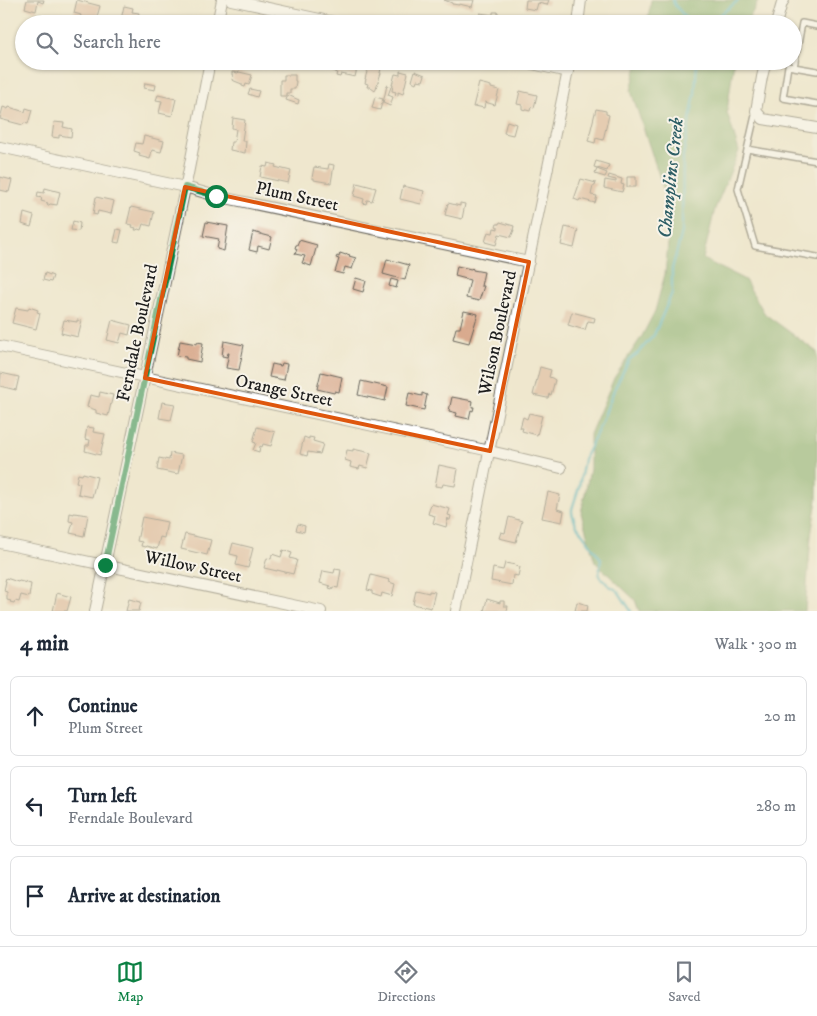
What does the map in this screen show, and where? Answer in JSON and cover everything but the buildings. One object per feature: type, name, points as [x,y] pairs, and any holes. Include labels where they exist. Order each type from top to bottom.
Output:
[{"type":"street","points":[[219,15],[222,0]]},
{"type":"street","points":[[231,0],[301,15]]},
{"type":"street","points":[[579,15],[581,0]]},
{"type":"street","points":[[779,15],[784,0]]},
{"type":"street","name":"Ferndale Boulevard","points":[[95,611],[208,70]]},
{"type":"street","name":"Wilson Boulevard","points":[[456,611],[568,70]]},
{"type":"street","points":[[764,70],[756,111],[763,119],[817,128]]},
{"type":"street","name":"Plum Street","points":[[0,147],[185,187],[216,196],[529,262]]},
{"type":"street","name":"Orange Street","points":[[0,346],[490,451],[561,468]]},
{"type":"street","name":"Willow Street","points":[[0,543],[321,611]]},
{"type":"lane","points":[[802,23],[817,26]]},
{"type":"lane","points":[[802,68],[817,71]]},
{"type":"lane","points":[[787,70],[783,98],[817,104]]},
{"type":"lane","points":[[756,111],[738,189],[755,246],[817,257]]},
{"type":"lane","points":[[747,149],[817,161]]},
{"type":"highlighted area","points":[[185,187],[529,262],[490,451],[145,378]]},
{"type":"green space","points":[[651,0],[759,0],[751,15],[648,15]]},
{"type":"green space","points":[[636,70],[733,70],[727,112],[739,151],[715,209],[703,259],[745,280],[765,314],[817,352],[817,499],[811,536],[805,611],[639,611],[635,600],[595,562],[581,513],[590,469],[590,434],[614,378],[642,336],[655,311],[665,274],[671,212],[631,91]]},
{"type":"waterway","name":"Champlins Creek","points":[[673,0],[683,15]]},
{"type":"waterway","points":[[720,15],[739,0]]},
{"type":"waterway","name":"Champlins Creek","points":[[631,611],[618,591],[608,585],[599,575],[601,559],[576,525],[572,509],[579,487],[584,459],[601,424],[614,390],[629,360],[654,335],[672,293],[672,269],[682,232],[683,156],[695,93],[696,70]]},
{"type":"route","points":[[105,565],[185,187],[216,196]]}]
